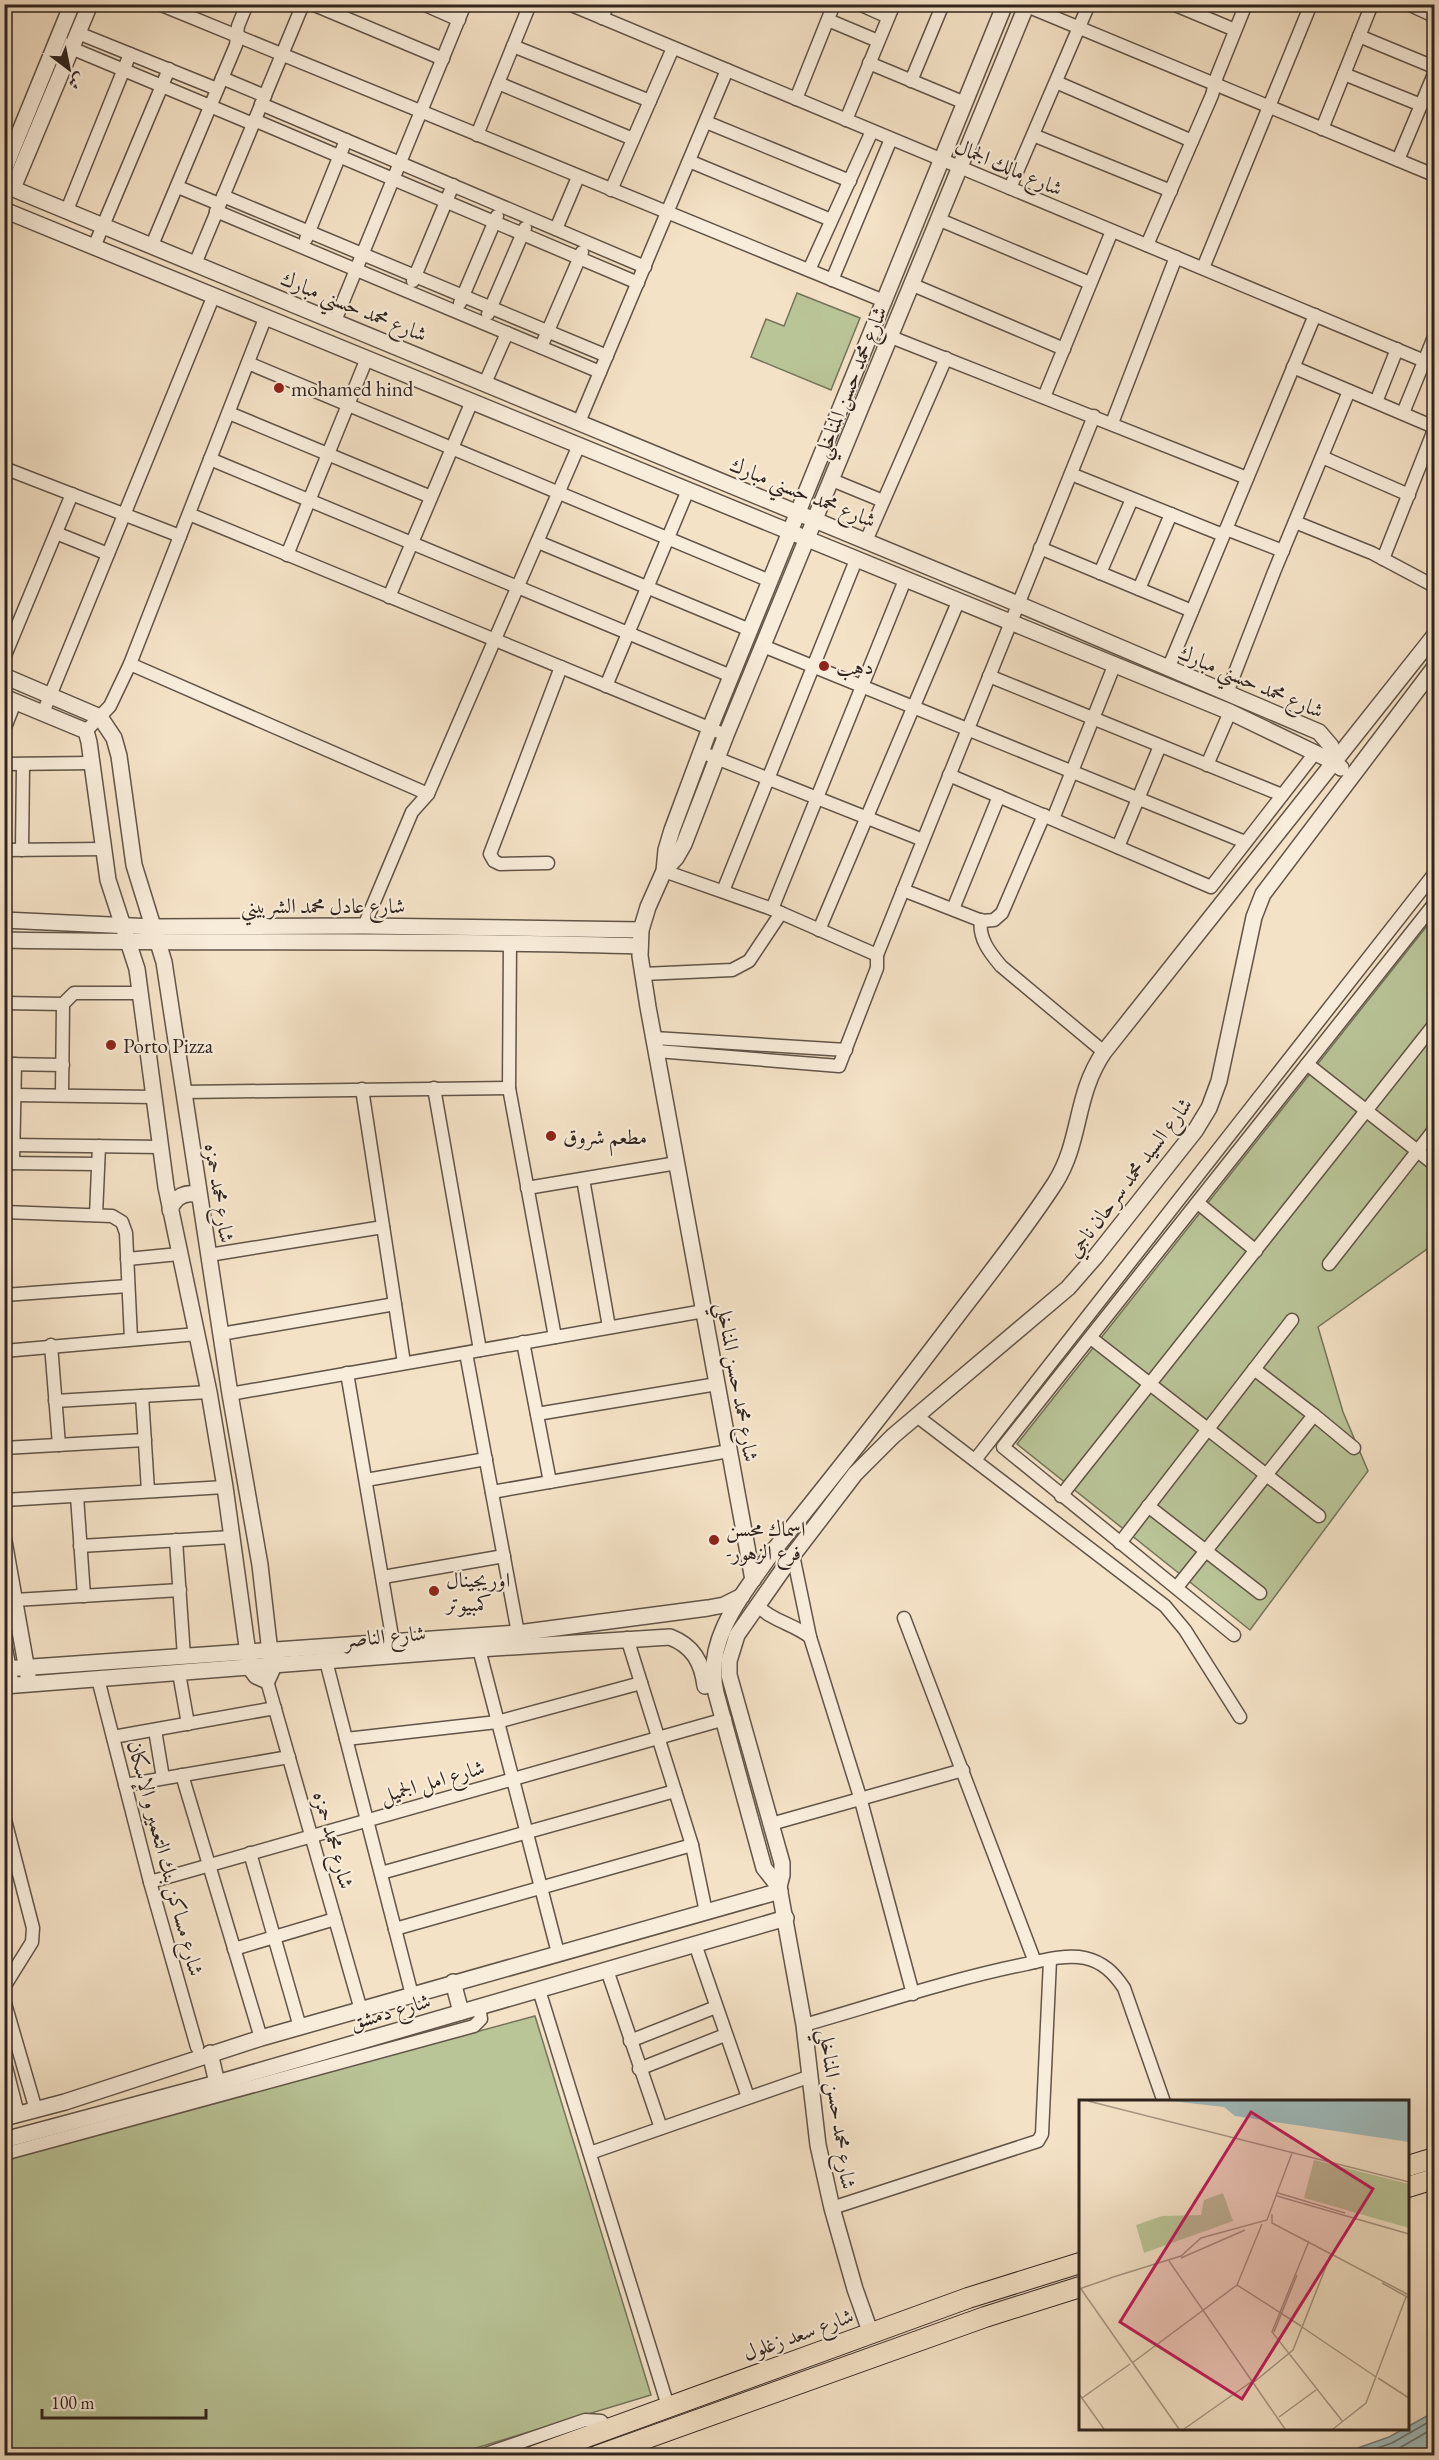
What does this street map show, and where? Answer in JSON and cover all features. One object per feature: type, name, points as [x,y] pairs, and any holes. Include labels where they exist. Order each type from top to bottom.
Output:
[{"type":"main road","points":[[1409,2165],[1434,2158]]},
{"type":"main road","points":[[1409,2186],[1434,2179]]},
{"type":"main road","name":"شارع سعد زغلول","points":[[534,2456],[968,2298],[1079,2263]]},
{"type":"main road","points":[[597,2456],[985,2317],[1079,2287]]},
{"type":"street","points":[[4,170],[72,4]]},
{"type":"street","points":[[9,187],[90,4]]},
{"type":"street","points":[[159,4],[884,301]]},
{"type":"street","points":[[152,245],[236,45],[236,36],[247,4]]},
{"type":"street","points":[[195,264],[303,4]]},
{"type":"street","points":[[312,4],[443,59]]},
{"type":"street","points":[[423,4],[459,20]]},
{"type":"street","points":[[335,321],[465,4]]},
{"type":"street","points":[[477,135],[530,4]]},
{"type":"street","name":"شارع مالك الجمال","points":[[569,4],[1430,363]]},
{"type":"street","points":[[602,18],[608,4]]},
{"type":"street","points":[[796,99],[834,4]]},
{"type":"street","points":[[859,4],[888,17]]},
{"type":"street","points":[[846,120],[894,4]]},
{"type":"street","points":[[911,81],[943,4]]},
{"type":"street","name":"شارع محمد حسن المناخلي","points":[[780,1889],[764,1868],[714,1682],[713,1660],[718,1640],[753,1580],[643,974],[641,930],[648,907],[664,871],[666,850],[672,830],[710,728],[1005,4]]},
{"type":"street","points":[[1010,188],[1089,4]]},
{"type":"street","points":[[1173,4],[1235,30]]},
{"type":"street","points":[[1147,245],[1212,95],[1214,84],[1246,4]]},
{"type":"street","points":[[1203,268],[1311,4]]},
{"type":"street","points":[[1322,129],[1372,4]]},
{"type":"street","points":[[1408,4],[1434,16]]},
{"type":"street","points":[[1025,5],[1434,175]]},
{"type":"street","name":"شارع محمد حسن المناخلي","points":[[664,871],[676,858],[684,844],[726,735],[940,220],[1025,5]]},
{"type":"street","points":[[828,20],[878,41]]},
{"type":"street","points":[[78,33],[169,69],[220,83],[263,100],[346,140],[645,267]]},
{"type":"street","points":[[1359,36],[1434,67]]},
{"type":"street","points":[[513,46],[650,101]]},
{"type":"street","points":[[72,48],[393,179],[638,283]]},
{"type":"street","points":[[611,190],[672,48]]},
{"type":"street","points":[[67,210],[130,54]]},
{"type":"street","points":[[869,63],[964,103]]},
{"type":"street","points":[[94,247],[169,69]]},
{"type":"street","points":[[579,422],[727,70]]},
{"type":"street","points":[[1344,74],[1421,105]]},
{"type":"street","points":[[1398,160],[1434,74]]},
{"type":"street","points":[[1056,82],[1192,141]]},
{"type":"street","points":[[498,83],[633,139]]},
{"type":"street","points":[[706,122],[850,181]]},
{"type":"street","points":[[809,270],[872,131]]},
{"type":"street","points":[[1033,135],[1171,191]]},
{"type":"street","points":[[832,280],[891,139]]},
{"type":"street","points":[[302,247],[346,140]]},
{"type":"street","points":[[689,161],[831,220]]},
{"type":"street","points":[[556,229],[578,177]]},
{"type":"street","points":[[409,292],[453,185]]},
{"type":"street","name":"شارع محمد حسني مبارك","points":[[9,187],[798,512],[1319,732],[1331,746],[1334,762]]},
{"type":"street","points":[[177,187],[219,204],[309,232],[607,356]]},
{"type":"street","points":[[219,204],[302,247],[600,372]]},
{"type":"street","points":[[456,312],[502,206]]},
{"type":"street","name":"شارع محمد حسني مبارك","points":[[4,210],[1010,624],[1230,712],[1334,762]]},
{"type":"street","points":[[484,323],[530,218]]},
{"type":"street","points":[[940,220],[1090,283]]},
{"type":"street","points":[[1044,397],[1112,231]]},
{"type":"street","points":[[541,347],[586,242]]},
{"type":"street","points":[[1112,423],[1176,258]]},
{"type":"street","points":[[912,285],[1064,349]]},
{"type":"street","points":[[43,713],[214,296]]},
{"type":"street","points":[[1168,669],[1315,315]]},
{"type":"street","points":[[86,731],[117,694],[266,316]]},
{"type":"street","points":[[485,383],[507,333]]},
{"type":"street","points":[[891,337],[1247,478]]},
{"type":"street","points":[[1403,413],[1430,363],[1434,337]]},
{"type":"street","points":[[1376,402],[1397,349]]},
{"type":"street","points":[[287,555],[367,358]]},
{"type":"street","points":[[866,541],[946,358]]},
{"type":"street","points":[[248,363],[770,581]]},
{"type":"street","points":[[1293,367],[1434,428],[1383,559]]},
{"type":"street","points":[[1227,693],[1282,551],[1349,391]]},
{"type":"street","points":[[501,413],[508,393]]},
{"type":"street","points":[[390,597],[472,401]]},
{"type":"street","points":[[229,413],[431,497]]},
{"type":"street","points":[[656,1045],[750,1059],[839,1066],[877,968],[877,955],[1094,416]]},
{"type":"street","points":[[364,926],[412,812],[428,794],[579,445]]},
{"type":"street","points":[[1322,457],[1409,495]]},
{"type":"street","points":[[210,459],[731,676]]},
{"type":"street","points":[[4,468],[180,536]]},
{"type":"street","points":[[1071,474],[1171,514],[1282,551]]},
{"type":"street","points":[[832,480],[883,501]]},
{"type":"street","points":[[606,686],[688,490]]},
{"type":"street","points":[[4,658],[72,494]]},
{"type":"street","points":[[1100,573],[1132,499]]},
{"type":"street","points":[[189,514],[726,735]]},
{"type":"street","points":[[1139,589],[1171,514]]},
{"type":"street","points":[[1295,522],[1383,559],[1434,586]]},
{"type":"street","points":[[56,533],[108,554]]},
{"type":"street","points":[[538,542],[750,630]]},
{"type":"street","points":[[1040,549],[1192,611]]},
{"type":"street","points":[[723,891],[856,560]]},
{"type":"street","points":[[643,974],[732,970],[749,961],[776,911],[817,799],[905,580]]},
{"type":"street","points":[[819,930],[958,602]]},
{"type":"street","points":[[753,1580],[989,1275],[1059,1175],[1073,1142],[1084,1089],[1104,1052],[1434,636]]},
{"type":"street","points":[[763,646],[1245,842]]},
{"type":"street","points":[[130,664],[428,794]]},
{"type":"street","points":[[903,890],[981,920],[994,920],[1002,913],[1072,772],[1114,666]]},
{"type":"street","points":[[548,863],[500,864],[494,861],[490,854],[561,667]]},
{"type":"street","name":"شارع السيد محمد سرحان ناجي","points":[[758,1606],[793,1555],[855,1474],[885,1444],[1068,1288],[1195,1131],[1209,1108],[1219,1081],[1258,905],[1269,884],[1434,668]]},
{"type":"street","points":[[4,676],[100,717]]},
{"type":"street","points":[[989,676],[1282,795]]},
{"type":"street","points":[[4,730],[10,699],[86,731]]},
{"type":"street","points":[[1208,765],[1230,712]]},
{"type":"street","name":"شارع محمد حمزه","points":[[100,717],[114,738],[117,747],[134,865],[164,962],[230,1394],[260,1565],[271,1659],[271,1674],[267,1681],[361,2010]]},
{"type":"street","points":[[86,731],[112,895],[137,969],[170,1210],[209,1392],[225,1486],[249,1660],[256,1676],[267,1681]]},
{"type":"street","points":[[1118,847],[1160,746]]},
{"type":"street","points":[[701,752],[766,780],[923,840]]},
{"type":"street","points":[[950,775],[1211,887],[1315,753]]},
{"type":"street","points":[[1334,762],[1351,776]]},
{"type":"street","points":[[4,765],[93,764]]},
{"type":"street","points":[[22,850],[23,766]]},
{"type":"street","points":[[953,909],[999,796]]},
{"type":"street","points":[[4,850],[104,849]]},
{"type":"street","points":[[664,871],[776,911],[877,955]]},
{"type":"street","points":[[975,1460],[1434,874]]},
{"type":"street","points":[[1234,1635],[1003,1447],[1434,904]]},
{"type":"street","name":"شارع عادل محمد الشربيني","points":[[4,920],[153,927],[364,926],[510,942],[640,946]]},
{"type":"street","points":[[981,920],[980,929],[988,950],[1001,966],[1104,1052]]},
{"type":"street","name":"شارع عادل محمد الشربيني","points":[[4,940],[159,943],[641,930]]},
{"type":"street","points":[[510,942],[509,1088],[555,1337]]},
{"type":"street","points":[[62,1095],[63,1004],[74,993],[141,993]]},
{"type":"street","points":[[1338,999],[1351,1009]]},
{"type":"street","points":[[4,1003],[63,1004]]},
{"type":"street","points":[[1061,1496],[1434,1025]]},
{"type":"street","points":[[656,1045],[751,1045],[846,1050]]},
{"type":"street","points":[[750,1059],[751,1045]]},
{"type":"street","points":[[63,1065],[10,1064],[14,1095],[13,1145],[9,1163],[98,1164]]},
{"type":"street","points":[[1307,1064],[1366,1113],[1434,1164]]},
{"type":"street","points":[[434,1088],[480,1350]]},
{"type":"street","points":[[184,1092],[509,1088]]},
{"type":"street","points":[[362,1089],[405,1363]]},
{"type":"street","points":[[14,1095],[154,1096]]},
{"type":"street","points":[[1329,1264],[1434,1130]]},
{"type":"street","points":[[13,1145],[161,1147]]},
{"type":"street","points":[[96,1215],[99,1146]]},
{"type":"street","points":[[527,1188],[677,1163]]},
{"type":"street","points":[[583,1179],[609,1327]]},
{"type":"street","points":[[170,1210],[172,1204],[181,1196],[194,1193],[200,1195]]},
{"type":"street","points":[[1198,1203],[1256,1251]]},
{"type":"street","points":[[4,1212],[112,1216],[122,1222],[126,1233],[131,1339]]},
{"type":"street","points":[[209,1255],[383,1227]]},
{"type":"street","points":[[127,1259],[179,1254]]},
{"type":"street","points":[[4,1295],[128,1286]]},
{"type":"street","points":[[221,1334],[395,1304]]},
{"type":"street","points":[[230,1394],[704,1311]]},
{"type":"street","points":[[1120,1543],[1292,1320]]},
{"type":"street","points":[[4,1351],[51,1345],[197,1334]]},
{"type":"street","points":[[1091,1338],[1319,1515]]},
{"type":"street","points":[[523,1342],[550,1482]]},
{"type":"street","points":[[51,1345],[59,1445]]},
{"type":"street","points":[[466,1353],[518,1633]]},
{"type":"street","points":[[1254,1369],[1354,1448]]},
{"type":"street","points":[[347,1373],[393,1642]]},
{"type":"street","points":[[537,1414],[717,1384]]},
{"type":"street","points":[[55,1401],[209,1392]]},
{"type":"street","points":[[142,1396],[148,1491]]},
{"type":"street","points":[[1177,1587],[1314,1415]]},
{"type":"street","points":[[918,1417],[1165,1606],[1185,1630],[1240,1717]]},
{"type":"street","points":[[868,1432],[885,1444]]},
{"type":"street","points":[[4,1448],[145,1440]]},
{"type":"street","points":[[492,1491],[729,1451]]},
{"type":"street","points":[[366,1480],[486,1459]]},
{"type":"street","points":[[4,1500],[225,1486]]},
{"type":"street","points":[[77,1496],[84,1596]]},
{"type":"street","points":[[1148,1506],[1260,1593]]},
{"type":"street","points":[[80,1546],[232,1537]]},
{"type":"street","points":[[176,1540],[184,1657]]},
{"type":"street","points":[[4,1541],[29,1684]]},
{"type":"street","points":[[793,1555],[810,1637],[860,1797],[913,1994]]},
{"type":"street","points":[[383,1577],[504,1557]]},
{"type":"street","points":[[236,1567],[260,1565]]},
{"type":"street","points":[[15,1600],[180,1590]]},
{"type":"street","name":"شارع الناصر","points":[[271,1659],[393,1642],[518,1633],[708,1608],[724,1605],[742,1596]]},
{"type":"street","points":[[758,1606],[770,1616],[793,1625],[810,1637]]},
{"type":"street","name":"شارع محمد حسن المناخلي","points":[[758,1606],[737,1635],[729,1668],[782,1863],[780,1889],[804,2025],[818,2145],[832,2208],[855,2289],[871,2334]]},
{"type":"street","points":[[904,1618],[1035,1962]]},
{"type":"street","name":"شارع الناصر","points":[[6,1669],[184,1657],[326,1661],[627,1638],[670,1637],[686,1645],[700,1663],[708,1693],[724,1716]]},
{"type":"street","points":[[627,1638],[692,1845],[706,1912]]},
{"type":"street","points":[[4,1646],[8,1686]]},
{"type":"street","points":[[479,1649],[558,1953]]},
{"type":"street","name":"شارع الناصر","points":[[8,1686],[179,1673],[249,1660]]},
{"type":"street","points":[[326,1661],[412,1995]]},
{"type":"street","points":[[179,1673],[188,1724]]},
{"type":"street","name":"شارع مساكن بنك التعمير و الإسكان","points":[[98,1679],[150,1882],[204,2050]]},
{"type":"street","points":[[346,1739],[497,1722],[640,1683]]},
{"type":"street","points":[[113,1737],[275,1708]]},
{"type":"street","name":"شارع امل الجميل","points":[[150,1882],[658,1738],[724,1716]]},
{"type":"street","points":[[155,1730],[163,1778]]},
{"type":"street","points":[[125,1785],[289,1758]]},
{"type":"street","points":[[771,1824],[860,1797],[963,1770]]},
{"type":"street","points":[[182,1775],[261,2038]]},
{"type":"street","points":[[743,1787],[759,1782]]},
{"type":"street","points":[[381,1874],[675,1791]]},
{"type":"street","points":[[4,1816],[33,1928],[32,1942],[4,1987]]},
{"type":"street","points":[[395,1929],[692,1845]]},
{"type":"street","points":[[250,1854],[300,2027]]},
{"type":"street","points":[[756,1898],[763,1883],[764,1868]]},
{"type":"street","name":"شارع دمشق","points":[[11,2116],[36,2110],[204,2050],[261,2038],[756,1898],[780,1889]]},
{"type":"street","points":[[234,1949],[335,1918]]},
{"type":"street","name":"شارع دمشق","points":[[7,2146],[217,2083],[356,2051],[461,2012],[786,1918]]},
{"type":"street","points":[[695,1944],[748,2097]]},
{"type":"street","points":[[804,2025],[991,1971],[1035,1962],[1085,1958],[1101,1964],[1115,1974],[1124,1988],[1163,2100]]},
{"type":"street","points":[[832,2208],[1038,2140],[1042,2134],[1050,1960]]},
{"type":"street","points":[[607,1970],[661,2128]]},
{"type":"street","points":[[453,1982],[461,2012]]},
{"type":"street","points":[[539,1990],[668,2406]]},
{"type":"street","points":[[4,2000],[36,2110]]},
{"type":"street","points":[[7,2146],[356,2051],[474,2026],[481,2019],[479,2007]]},
{"type":"street","points":[[630,2041],[716,2007]]},
{"type":"street","points":[[639,2069],[725,2035]]},
{"type":"street","points":[[204,2050],[217,2083]]},
{"type":"street","points":[[4,2059],[11,2116]]},
{"type":"street","points":[[590,2153],[811,2076]]},
{"type":"street","points":[[480,2456],[585,2420],[601,2421],[608,2429]]},
{"type":"green space","points":[[797,293],[860,318],[831,390],[751,357],[766,319],[784,326]]},
{"type":"green space","points":[[1434,917],[1434,1244],[1318,1327],[1343,1412],[1368,1471],[1250,1630],[1017,1444]]},
{"type":"green space","points":[[535,2016],[651,2395],[453,2455],[5,2456],[5,2159]]},
{"type":"water","points":[[1434,2412],[1434,2455],[1338,2455],[1389,2437],[1402,2430],[1409,2430],[1409,2426]]},
{"type":"place","name":"mohamed hind","points":[[279,388]]},
{"type":"place","name":"دهب","points":[[824,666]]},
{"type":"place","name":"Porto Pizza","points":[[111,1045]]},
{"type":"place","name":"مطعم شروق","points":[[551,1136]]},
{"type":"place","name":"اسماك محسن -فرع الزهور","points":[[714,1540]]},
{"type":"place","name":"اوريجينال كمبيوتر","points":[[434,1591]]}]
